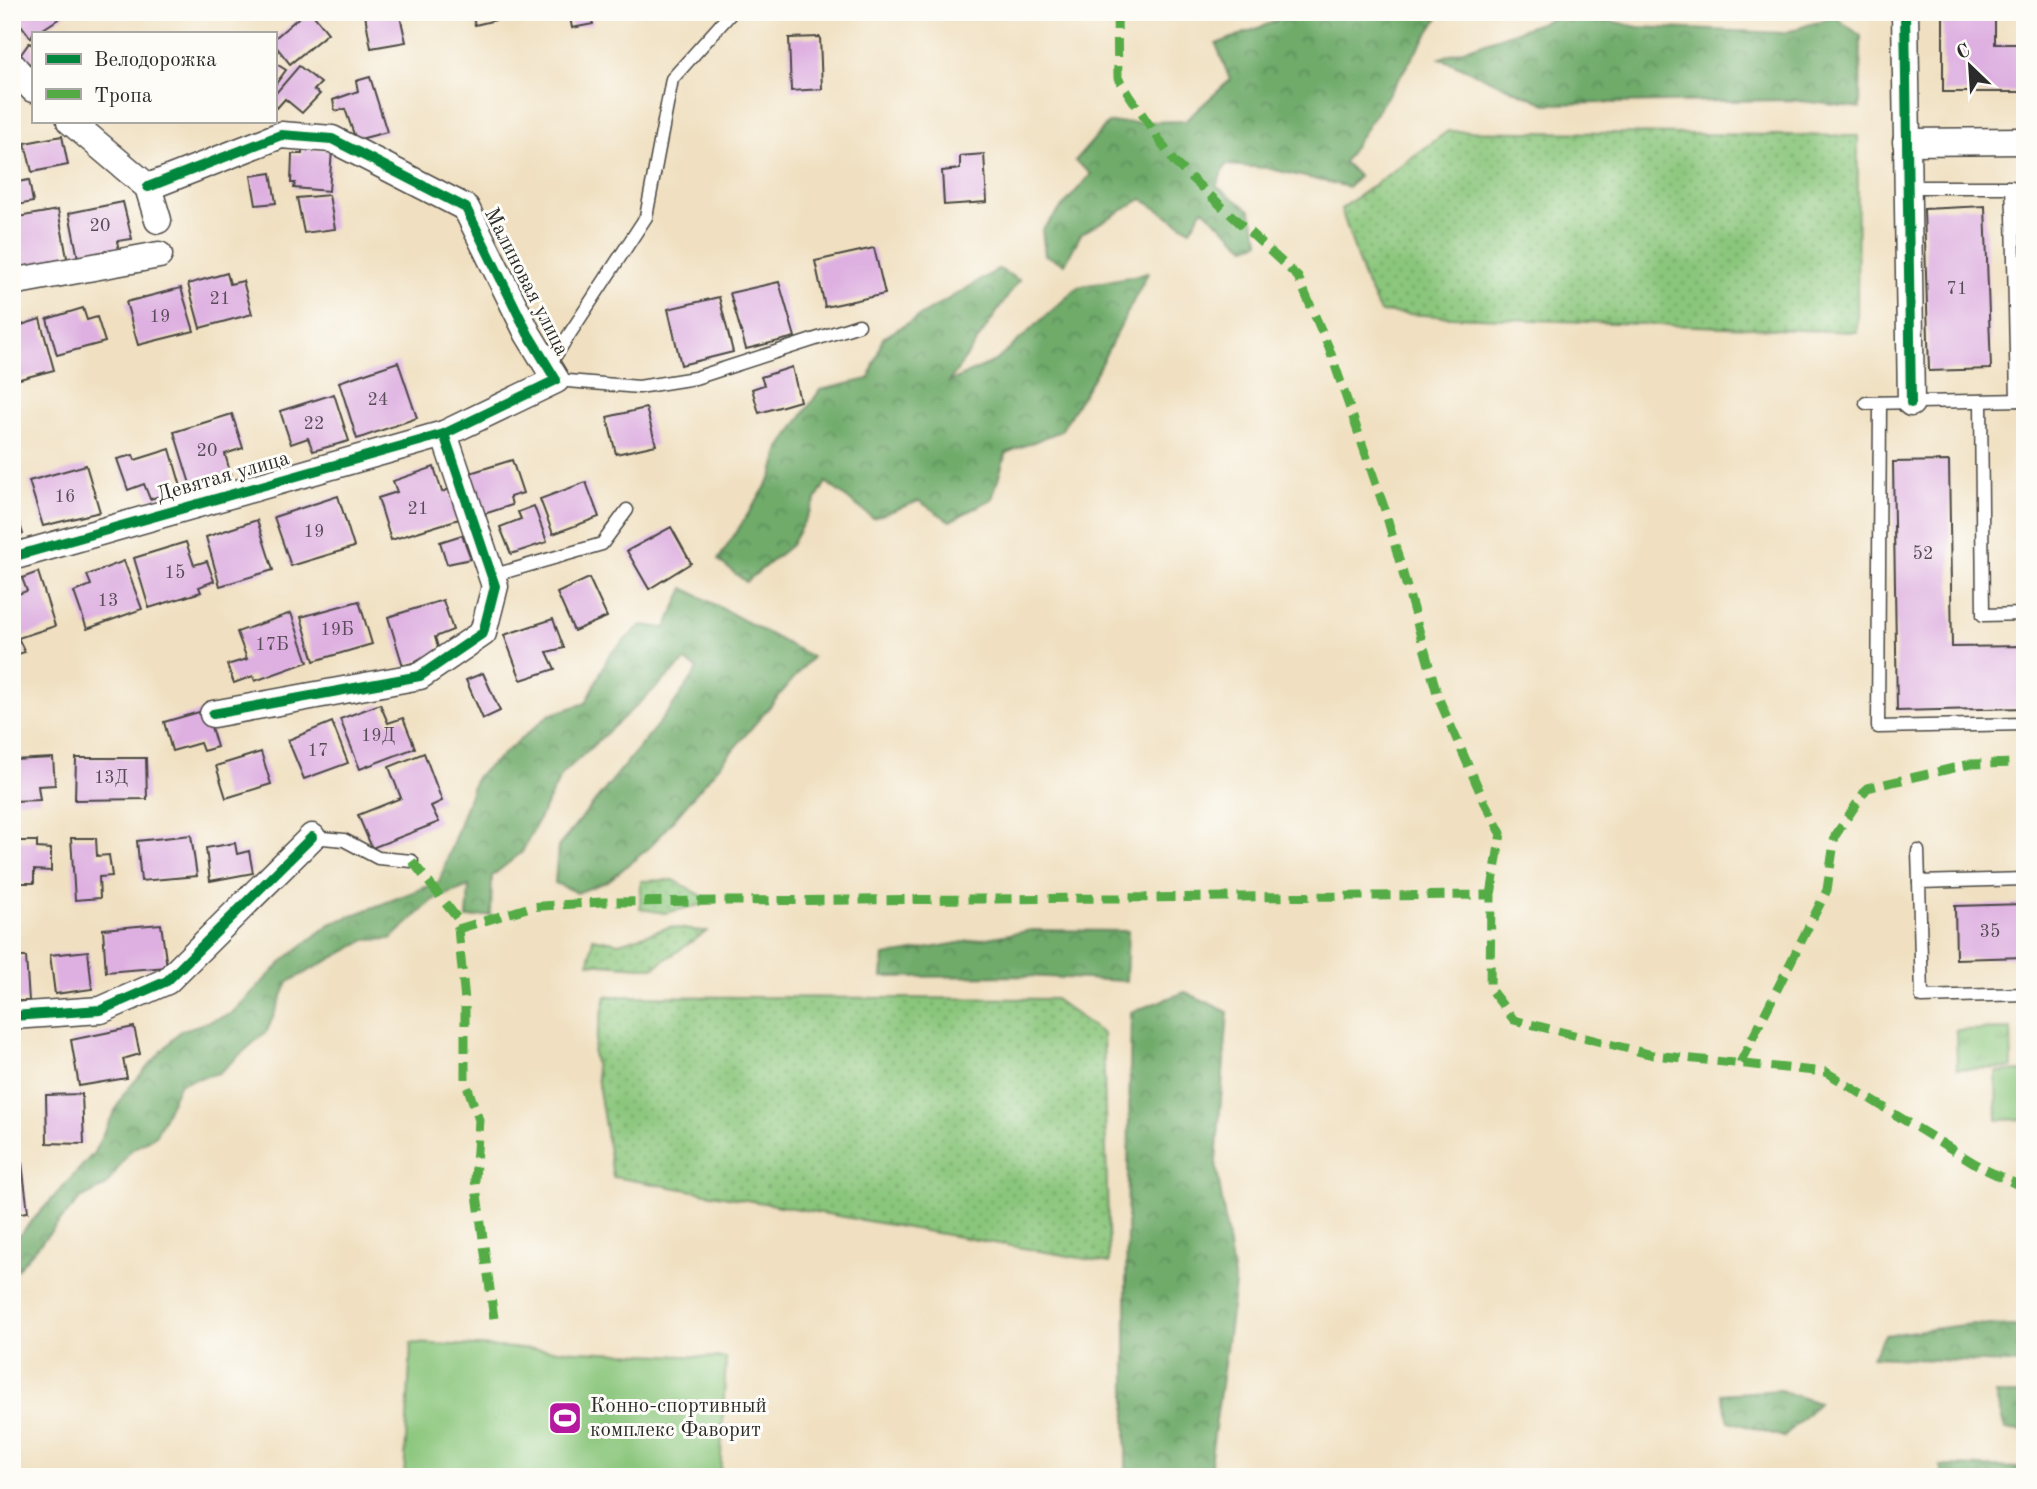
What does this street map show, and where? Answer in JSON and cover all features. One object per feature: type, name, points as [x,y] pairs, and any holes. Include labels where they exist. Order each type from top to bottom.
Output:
[{"type":"street","points":[[1905,12],[1911,402]]},
{"type":"street","points":[[12,65],[32,88]]},
{"type":"street","points":[[71,122],[148,187],[158,220]]},
{"type":"street","name":"Малиновая улица","points":[[148,187],[281,135],[332,139],[467,208],[528,334],[552,374]]},
{"type":"street","points":[[1906,142],[2025,141]]},
{"type":"street","points":[[12,282],[159,255]]},
{"type":"street","name":"Девятая улица","points":[[12,556],[444,434],[552,374]]},
{"type":"street","points":[[213,714],[419,676],[483,633],[495,586],[444,434]]},
{"type":"street","points":[[12,1016],[101,1010],[167,981],[312,837]]},
{"type":"lane","points":[[732,12],[672,79],[646,218],[552,374],[639,387],[695,378],[859,325]]},
{"type":"lane","points":[[1866,403],[2021,400],[2019,213],[2012,187],[1907,187]]},
{"type":"lane","points":[[1981,401],[1983,615],[2025,614]]},
{"type":"lane","points":[[1880,403],[1878,727],[2025,724]]},
{"type":"lane","points":[[491,576],[602,544],[627,510]]},
{"type":"lane","points":[[312,837],[344,841],[378,858],[412,861]]},
{"type":"lane","points":[[1918,851],[1922,997],[2025,994]]},
{"type":"lane","points":[[1919,882],[2025,878]]},
{"type":"green space","points":[[1279,12],[1442,12],[1344,162],[1359,177],[1348,187],[1266,168],[1226,165],[1216,186],[1250,210],[1260,242],[1246,247],[1203,209],[1190,230],[1142,199],[1081,234],[1065,264],[1045,255],[1042,230],[1091,174],[1075,161],[1108,123],[1185,121],[1230,80],[1216,44],[1276,21]]},
{"type":"green space","points":[[1571,12],[1638,27],[1784,33],[1834,16],[1861,36],[1860,108],[1791,100],[1546,104],[1440,58]]},
{"type":"green space","points":[[1448,131],[1858,136],[1857,332],[1380,312],[1364,279],[1341,209]]},
{"type":"green space","points":[[999,269],[1019,280],[949,382],[997,360],[1078,287],[1148,273],[1097,371],[1061,431],[1006,453],[992,499],[950,521],[919,501],[873,518],[826,482],[791,545],[746,582],[718,560],[772,477],[780,448],[820,390],[869,379],[883,338]]},
{"type":"green space","points":[[684,588],[812,657],[650,847],[608,881],[577,893],[555,883],[558,847],[668,712],[698,669],[685,661],[562,774],[522,852],[492,876],[491,915],[467,918],[469,886],[433,900],[391,939],[366,940],[288,982],[267,1031],[219,1073],[180,1083],[156,1135],[130,1151],[105,1187],[80,1199],[12,1275],[12,1243],[93,1154],[124,1093],[180,1031],[231,1014],[285,959],[330,924],[439,882],[476,777],[549,715],[586,703],[609,655],[641,625],[666,628]]},
{"type":"green space","points":[[674,880],[713,902],[665,913],[640,909],[641,881]]},
{"type":"green space","points":[[670,927],[706,932],[653,968],[589,963],[593,938],[619,943]]},
{"type":"green space","points":[[1032,930],[1128,931],[1126,981],[1025,976],[882,977],[884,956]]},
{"type":"green space","points":[[1185,992],[1228,1012],[1216,1162],[1235,1285],[1211,1456],[1212,1477],[1126,1477],[1131,1012]]},
{"type":"green space","points":[[606,996],[1055,999],[1103,1034],[1109,1263],[613,1177],[593,1052]]},
{"type":"green space","points":[[2011,1029],[2012,1068],[1957,1069],[1956,1030]]},
{"type":"green space","points":[[2025,1071],[2025,1119],[1997,1120],[1996,1072]]},
{"type":"green space","points":[[1971,1324],[2025,1327],[2025,1364],[1872,1357],[1885,1335]]},
{"type":"green space","name":"Конно-спортивный комплекс Фаворит","points":[[411,1343],[726,1358],[720,1477],[404,1477]]},
{"type":"green space","points":[[1780,1390],[1818,1403],[1784,1437],[1729,1421],[1721,1394]]},
{"type":"green space","points":[[1995,1394],[2025,1394],[2025,1431],[2005,1430]]},
{"type":"green space","points":[[1940,1466],[2025,1468],[2025,1477],[1943,1477]]},
{"type":"building","points":[[23,12],[69,12],[39,32],[32,32],[31,38],[15,17]]},
{"type":"building","points":[[305,12],[311,12],[328,33],[290,64],[276,46],[276,37]]},
{"type":"building","points":[[399,12],[406,42],[371,48],[365,15]]},
{"type":"building","points":[[471,12],[499,12],[500,19],[475,25]]},
{"type":"building","points":[[569,12],[590,12],[593,24],[572,28]]},
{"type":"building","points":[[1943,12],[1995,12],[1995,44],[2025,44],[2025,92],[1943,92]]},
{"type":"building","points":[[820,37],[822,89],[791,91],[789,38]]},
{"type":"building","points":[[29,43],[32,44],[32,65],[19,57]]},
{"type":"building","points":[[276,64],[286,70],[276,84]]},
{"type":"building","points":[[299,66],[321,83],[314,90],[320,94],[302,113],[285,99],[277,108],[276,93]]},
{"type":"building","points":[[370,77],[387,132],[356,140],[345,109],[335,111],[333,100],[358,91],[356,81]]},
{"type":"building","points":[[62,136],[68,165],[32,172],[25,143]]},
{"type":"building","points":[[302,149],[332,150],[329,191],[294,188],[295,183],[291,183],[292,154],[302,154]]},
{"type":"building","points":[[984,154],[987,202],[944,205],[942,171],[960,169],[960,156]]},
{"type":"building","points":[[271,173],[276,203],[256,205],[251,176]]},
{"type":"building","points":[[29,180],[33,202],[12,206],[12,183]]},
{"type":"building","points":[[329,195],[335,229],[304,233],[297,198]]},
{"type":"building","points":[[123,202],[132,239],[117,241],[120,255],[79,263],[69,213]]},
{"type":"building","points":[[1985,206],[1991,369],[1929,371],[1924,209]]},
{"type":"building","points":[[58,210],[68,263],[12,273],[12,218]]},
{"type":"building","points":[[874,248],[885,294],[825,307],[815,261]]},
{"type":"building","points":[[227,273],[230,284],[243,281],[252,314],[200,328],[188,284]]},
{"type":"building","points":[[779,282],[795,337],[746,349],[730,293]]},
{"type":"building","points":[[181,288],[194,331],[138,345],[126,302]]},
{"type":"building","points":[[719,297],[733,352],[681,365],[668,309]]},
{"type":"building","points":[[83,308],[87,320],[97,317],[105,342],[57,355],[47,319]]},
{"type":"building","points":[[40,319],[54,370],[12,381],[12,328]]},
{"type":"building","points":[[398,362],[417,418],[357,439],[339,382]]},
{"type":"building","points":[[792,367],[800,401],[759,413],[752,389],[764,385],[761,377]]},
{"type":"building","points":[[334,394],[349,441],[313,451],[308,438],[291,444],[280,411]]},
{"type":"building","points":[[646,408],[656,445],[616,454],[607,417]]},
{"type":"building","points":[[232,414],[243,448],[225,454],[231,475],[191,487],[174,432]]},
{"type":"building","points":[[170,449],[182,490],[150,499],[144,484],[128,490],[117,459],[133,455],[135,460]]},
{"type":"building","points":[[512,460],[523,493],[510,497],[512,505],[481,515],[467,474]]},
{"type":"building","points":[[1949,461],[1952,647],[2025,646],[2025,708],[1897,711],[1893,462]]},
{"type":"building","points":[[86,465],[100,512],[43,526],[29,481]]},
{"type":"building","points":[[434,467],[442,492],[449,489],[459,519],[391,540],[378,498],[397,492],[393,481]]},
{"type":"building","points":[[586,482],[599,517],[553,534],[540,499]]},
{"type":"building","points":[[338,496],[354,547],[291,566],[274,517]]},
{"type":"building","points":[[12,499],[23,534],[12,537]]},
{"type":"building","points":[[534,506],[547,542],[511,554],[500,527],[521,519],[518,512]]},
{"type":"building","points":[[257,520],[273,570],[220,586],[206,537]]},
{"type":"building","points":[[671,527],[691,563],[649,589],[627,551]]},
{"type":"building","points":[[462,535],[471,559],[447,564],[440,542]]},
{"type":"building","points":[[186,542],[194,565],[207,561],[214,581],[199,587],[201,592],[149,608],[134,558]]},
{"type":"building","points":[[124,561],[142,609],[87,629],[74,592],[91,585],[87,575]]},
{"type":"building","points":[[38,572],[55,626],[18,638],[25,652],[12,656],[12,596],[27,591],[22,578]]},
{"type":"building","points":[[589,578],[607,617],[574,631],[557,593]]},
{"type":"building","points":[[443,600],[453,630],[435,637],[440,654],[403,666],[388,617]]},
{"type":"building","points":[[359,601],[372,644],[314,661],[301,617]]},
{"type":"building","points":[[291,613],[308,662],[255,681],[253,676],[234,683],[227,665],[247,659],[237,632]]},
{"type":"building","points":[[553,619],[564,648],[547,652],[555,669],[521,680],[504,635]]},
{"type":"building","points":[[483,673],[500,711],[483,719],[466,680]]},
{"type":"building","points":[[380,704],[388,723],[403,718],[415,748],[360,769],[340,719]]},
{"type":"building","points":[[206,710],[217,747],[203,751],[200,743],[172,751],[164,722]]},
{"type":"building","points":[[332,722],[348,763],[304,779],[288,740]]},
{"type":"building","points":[[261,752],[271,784],[226,798],[216,766]]},
{"type":"building","points":[[424,753],[442,801],[431,806],[439,822],[372,848],[358,815],[401,798],[389,767]]},
{"type":"building","points":[[53,758],[55,785],[38,786],[40,800],[12,801],[12,760]]},
{"type":"building","points":[[76,758],[146,758],[147,799],[75,800]]},
{"type":"building","points":[[191,835],[197,876],[141,881],[137,841]]},
{"type":"building","points":[[71,838],[96,838],[97,856],[109,855],[112,876],[99,877],[100,898],[75,900]]},
{"type":"building","points":[[14,841],[37,841],[37,848],[51,849],[51,871],[34,870],[34,883],[13,883]]},
{"type":"building","points":[[235,843],[237,854],[249,851],[253,873],[210,881],[206,848]]},
{"type":"building","points":[[2025,904],[2025,957],[1956,959],[1955,906]]},
{"type":"building","points":[[161,924],[167,967],[106,972],[103,929]]},
{"type":"building","points":[[88,951],[92,989],[55,994],[50,955]]},
{"type":"building","points":[[12,957],[26,957],[29,1001],[12,1001]]},
{"type":"building","points":[[134,1027],[140,1054],[123,1059],[127,1078],[79,1086],[71,1040]]},
{"type":"building","points":[[82,1094],[84,1144],[47,1143],[46,1095]]},
{"type":"building","points":[[22,1163],[28,1212],[12,1214],[12,1164]]},
{"type":"marked path","points":[[1117,12],[1118,78],[1174,162],[1298,277],[1329,348],[1385,510],[1438,697],[1501,833],[1491,895]]},
{"type":"marked path","points":[[1740,1063],[1827,890],[1835,836],[1867,788],[1971,764],[2025,763]]},
{"type":"marked path","points":[[412,861],[457,918],[465,1001],[465,1080],[479,1120],[475,1180],[495,1326]]},
{"type":"marked path","points":[[458,929],[530,907],[602,902],[1491,895],[1490,989],[1514,1020],[1653,1055],[1826,1072],[1984,1169],[2025,1188]]},
{"type":"cycle path","points":[[1905,12],[1911,403]]},
{"type":"cycle path","points":[[12,557],[444,434],[556,380],[528,334],[466,208],[332,139],[281,135],[148,187]]},
{"type":"cycle path","points":[[213,714],[420,676],[483,633],[495,586],[444,434]]},
{"type":"cycle path","points":[[12,1016],[101,1010],[167,981],[312,837]]},
{"type":"place","name":"Конно-спортивный комплекс Фаворит","points":[[565,1418]]}]
